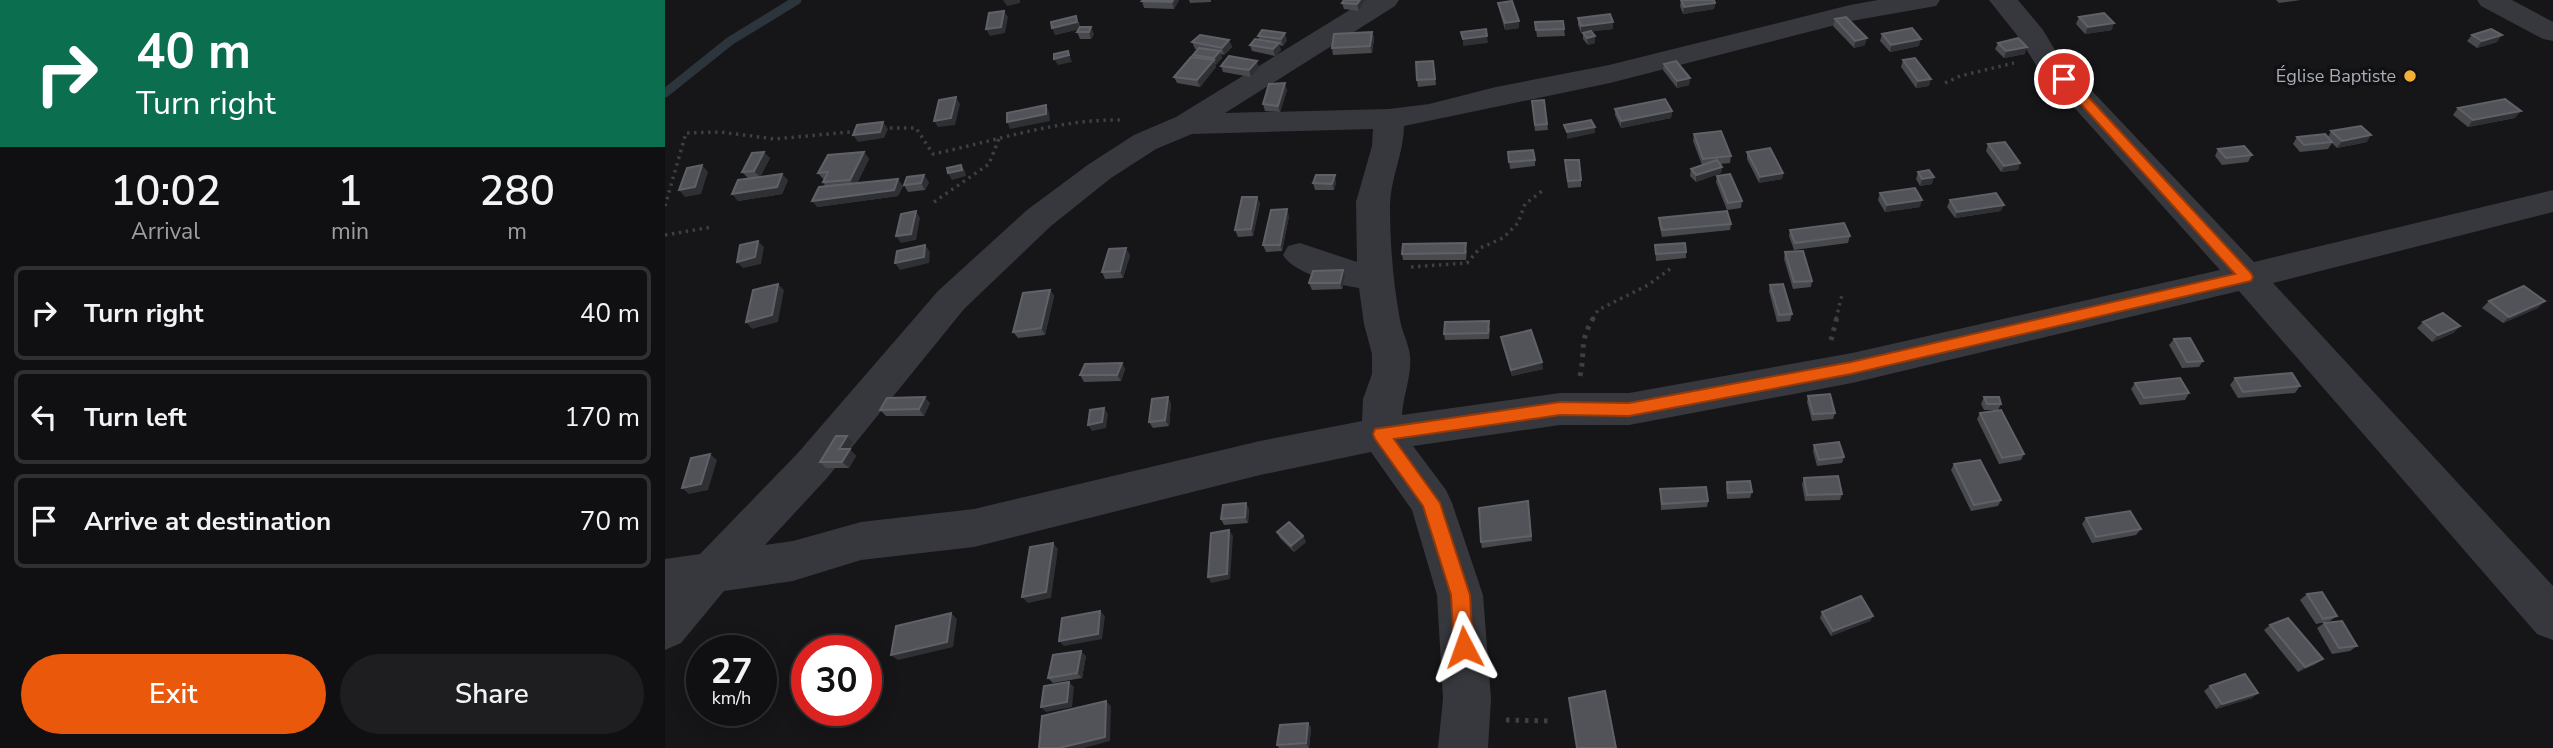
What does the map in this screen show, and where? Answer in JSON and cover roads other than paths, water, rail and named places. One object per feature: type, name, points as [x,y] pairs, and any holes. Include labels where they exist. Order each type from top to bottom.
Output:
[{"type":"street","points":[[665,628],[711,573],[812,466],[951,300],[990,261],[1100,171],[1145,142],[1187,124],[1385,0]]},
{"type":"street","points":[[1187,124],[1389,120],[1610,74],[1850,13],[1926,0]]},
{"type":"street","points":[[2003,0],[2033,36],[2046,59],[2553,619]]},
{"type":"street","points":[[2491,0],[2553,33]]},
{"type":"street","points":[[1389,120],[1388,146],[1373,202],[1375,276],[1382,324],[1391,354],[1391,374],[1383,399],[1381,434],[1431,503],[1460,595],[1467,699],[1463,748]]},
{"type":"street","points":[[665,579],[793,561],[861,541],[974,528],[1247,461],[1381,434],[1560,409],[1629,409],[1851,368],[2246,277],[2553,201]]},
{"type":"street","points":[[1300,255],[1344,273],[1375,276]]},
{"type":"waterway","points":[[665,93],[730,41],[797,0]]},
{"type":"place","name":"Église Baptiste","points":[[2410,76]]}]
